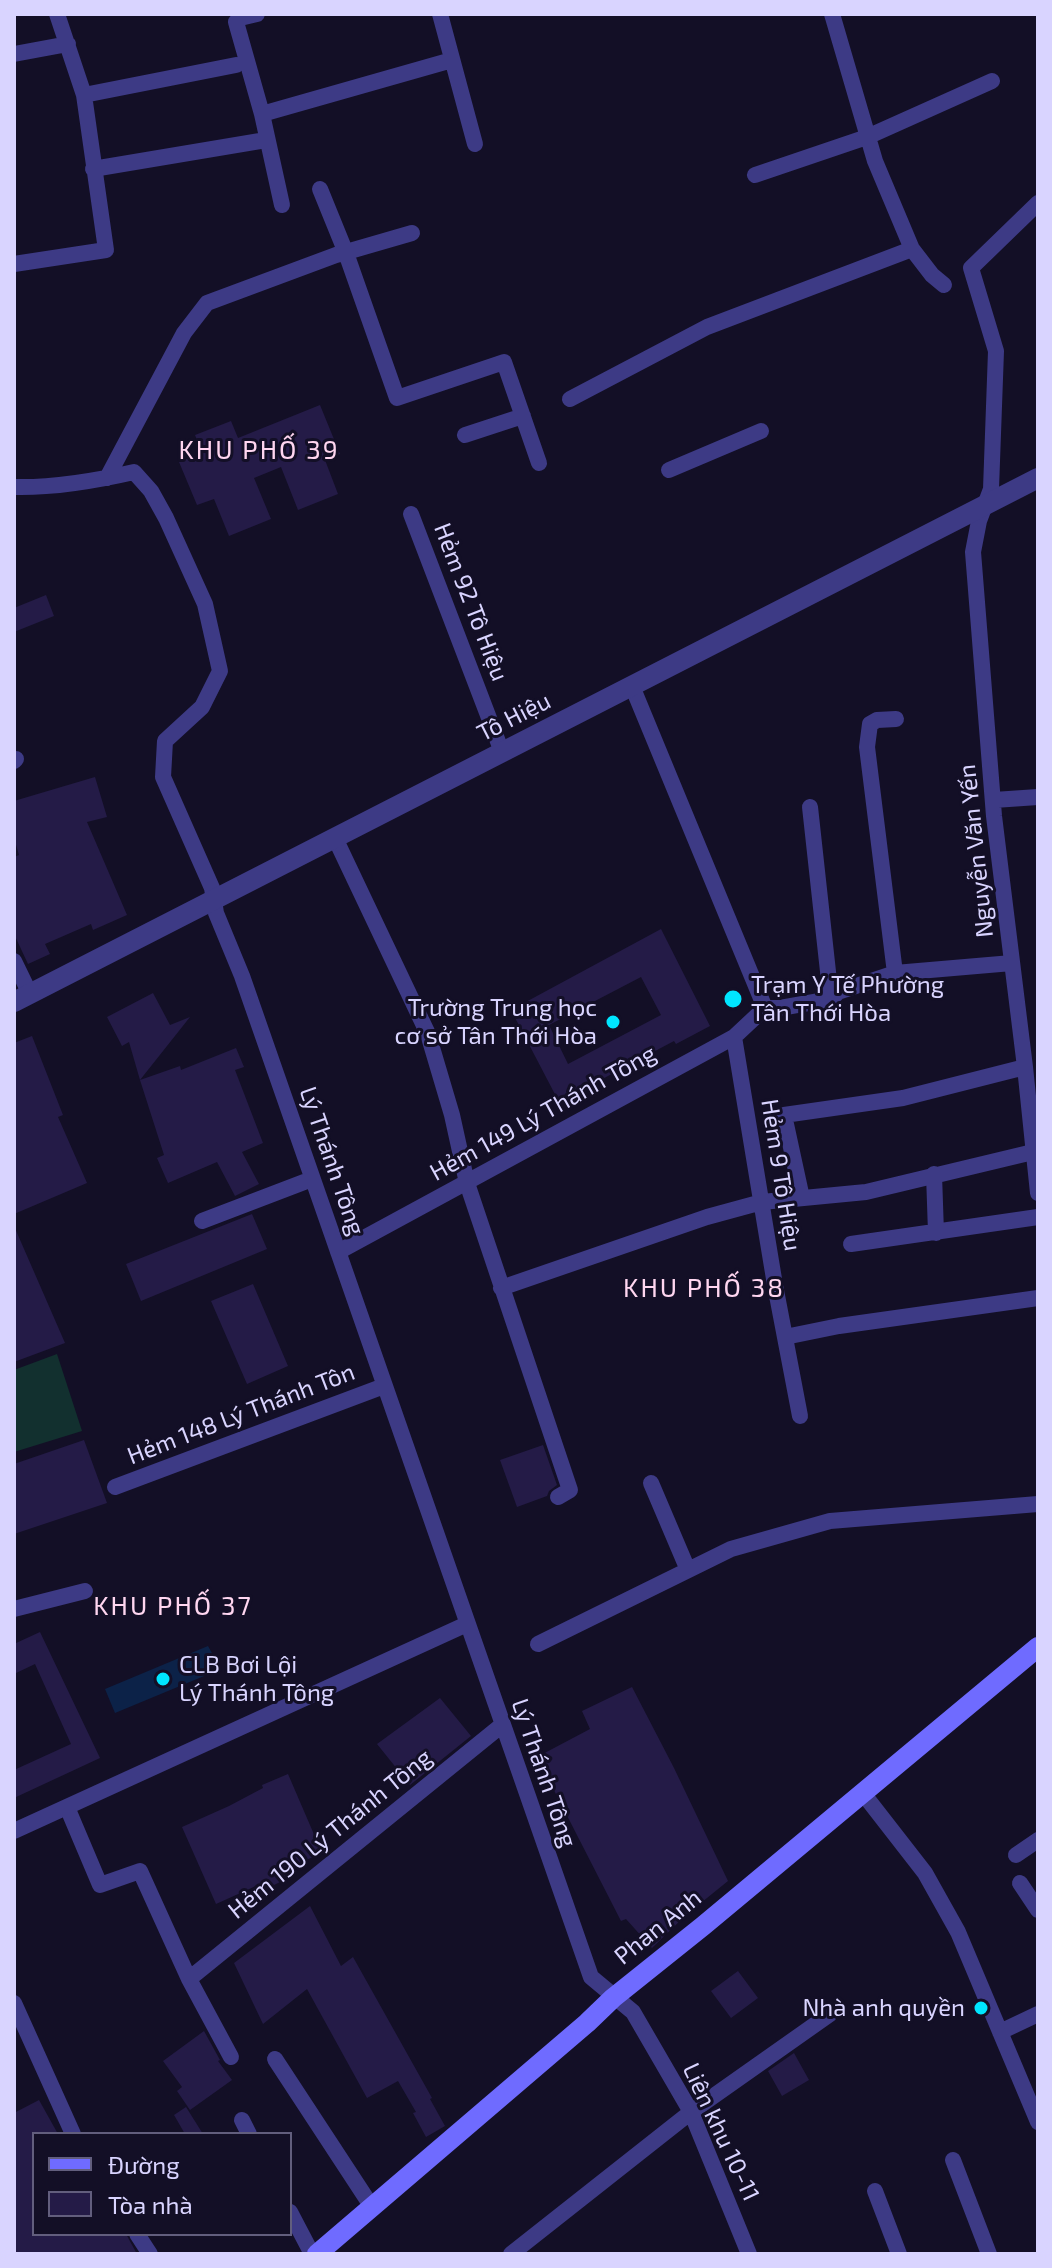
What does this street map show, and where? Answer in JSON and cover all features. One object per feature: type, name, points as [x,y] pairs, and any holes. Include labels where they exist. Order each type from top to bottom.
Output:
[{"type":"main road","name":"Phan Anh","points":[[314,2254],[613,1998],[1038,1647]]},
{"type":"street","points":[[14,264],[106,250],[84,95],[57,14]]},
{"type":"street","points":[[257,14],[236,22],[262,114],[282,205]]},
{"type":"street","points":[[440,14],[475,144]]},
{"type":"street","points":[[832,14],[875,161],[912,249],[944,285]]},
{"type":"street","points":[[14,54],[68,44]]},
{"type":"street","points":[[262,114],[452,60]]},
{"type":"street","points":[[84,95],[236,65]]},
{"type":"street","points":[[755,175],[867,137],[992,81]]},
{"type":"street","points":[[93,169],[266,140]]},
{"type":"street","points":[[320,189],[397,398],[504,362],[539,463]]},
{"type":"street","name":"Nguyễn Văn Yến","points":[[1038,203],[971,268],[996,351],[991,489],[979,521],[973,552],[994,800],[1038,1191]]},
{"type":"street","points":[[107,478],[184,333],[207,303],[346,253],[412,233]]},
{"type":"street","points":[[570,399],[707,327],[912,249]]},
{"type":"street","points":[[465,435],[523,416]]},
{"type":"street","points":[[669,470],[761,431]]},
{"type":"street","name":"Lý Thánh Tông","points":[[14,487],[40,488],[134,472],[151,491],[166,518],[205,604],[220,671],[202,707],[165,741],[163,777],[212,888],[216,913],[242,976],[591,1977],[613,1998]]},
{"type":"street","name":"Tô Hiệu","points":[[22,998],[1038,478]]},
{"type":"street","name":"Hẻm 92 Tô Hiệu","points":[[411,514],[502,752]]},
{"type":"street","points":[[632,686],[765,1008],[831,999],[838,992],[895,973],[1012,963]]},
{"type":"street","points":[[895,973],[867,747],[870,724],[877,720],[896,719]]},
{"type":"street","points":[[994,800],[1038,797]]},
{"type":"street","points":[[810,807],[831,999]]},
{"type":"street","points":[[335,838],[428,1034],[452,1115],[467,1183],[570,1490],[558,1497]]},
{"type":"street","points":[[14,961],[22,998]]},
{"type":"street","name":"Hẻm 149 Lý Thánh Tông","points":[[338,1252],[734,1037],[765,1008]]},
{"type":"street","name":"Hẻm 9 Tô Hiệu","points":[[734,1037],[800,1416]]},
{"type":"street","points":[[802,1198],[784,1115],[903,1098],[1025,1067]]},
{"type":"street","points":[[501,1288],[707,1217],[762,1202],[866,1192],[1033,1152]]},
{"type":"street","points":[[934,1174],[936,1233]]},
{"type":"street","points":[[202,1221],[312,1179]]},
{"type":"street","points":[[851,1244],[1038,1217]]},
{"type":"street","points":[[785,1337],[839,1326],[1038,1298]]},
{"type":"street","name":"Hẻm 148 Lý Thánh Tôn","points":[[115,1487],[384,1386]]},
{"type":"street","points":[[651,1483],[688,1570]]},
{"type":"street","points":[[538,1644],[731,1549],[830,1521],[1038,1504]]},
{"type":"street","points":[[14,1609],[85,1591]]},
{"type":"street","points":[[14,1831],[467,1624]]},
{"type":"street","name":"Hẻm 190 Lý Thánh Tông","points":[[189,1979],[502,1725]]},
{"type":"street","points":[[862,1792],[925,1873],[958,1932],[1038,2122]]},
{"type":"street","points":[[67,1807],[100,1885],[140,1871],[189,1979],[231,2057]]},
{"type":"street","points":[[1016,1855],[1038,1840]]},
{"type":"street","points":[[1020,1883],[1038,1910]]},
{"type":"street","name":"Liên khu 10-11","points":[[613,1998],[633,2012],[691,2112],[749,2254]]},
{"type":"street","points":[[14,2003],[72,2132]]},
{"type":"street","points":[[511,2254],[691,2112],[830,2014]]},
{"type":"street","points":[[1000,2032],[1038,2014]]},
{"type":"street","points":[[275,2059],[372,2207]]},
{"type":"street","points":[[953,2160],[989,2254]]},
{"type":"street","points":[[875,2191],[899,2254]]},
{"type":"street","points":[[292,2216],[314,2254]]},
{"type":"street","points":[[138,2236],[150,2254]]},
{"type":"green space","points":[[57,1354],[82,1431],[14,1452],[14,1370]]},
{"type":"water","name":"CLB Bơi Lội Lý Thánh Tông","points":[[208,1646],[221,1669],[115,1713],[105,1689]]},
{"type":"building","points":[[320,405],[340,454],[325,460],[338,494],[298,510],[281,467],[254,478],[271,519],[229,536],[214,499],[197,505],[179,462],[202,453],[195,435],[231,421],[238,438]]},
{"type":"building","points":[[46,595],[54,616],[14,632],[14,608]]},
{"type":"building","points":[[95,777],[107,817],[87,822],[127,915],[93,930],[91,924],[45,944],[50,954],[28,964],[14,934],[14,857],[19,855],[14,838],[14,801]]},
{"type":"building","points":[[661,929],[710,1026],[676,1044],[674,1041],[559,1102],[511,1010]],"holes":[[[641,977],[661,1015],[568,1064],[549,1025]]]},
{"type":"building","points":[[153,993],[170,1025],[190,1017],[140,1080],[129,1042],[122,1046],[107,1017]]},
{"type":"building","points":[[32,1036],[63,1115],[58,1117],[87,1183],[14,1214],[14,1043]]},
{"type":"building","points":[[236,1048],[244,1067],[235,1070],[263,1143],[242,1152],[259,1184],[235,1196],[217,1162],[168,1183],[157,1158],[164,1155],[140,1080],[180,1066],[181,1070]]},
{"type":"building","points":[[252,1214],[267,1249],[141,1301],[126,1264]]},
{"type":"building","points":[[14,1226],[65,1343],[14,1362]]},
{"type":"building","points":[[253,1284],[288,1366],[247,1384],[211,1301]]},
{"type":"building","points":[[84,1440],[107,1503],[14,1534],[14,1464]]},
{"type":"building","points":[[543,1445],[557,1485],[547,1496],[517,1507],[500,1460]]},
{"type":"building","points":[[40,1632],[100,1758],[14,1798],[14,1770],[71,1744],[35,1664],[14,1674],[14,1644]]},
{"type":"building","points":[[632,1687],[728,1881],[652,1948],[626,1919],[621,1921],[537,1757],[590,1729],[582,1711]]},
{"type":"building","points":[[440,1698],[471,1736],[410,1785],[377,1744]]},
{"type":"building","points":[[288,1774],[322,1853],[288,1868],[292,1876],[270,1887],[267,1881],[216,1904],[182,1827]]},
{"type":"building","points":[[310,1906],[341,1966],[353,1957],[432,2098],[445,2126],[426,2137],[398,2081],[367,2098],[307,1989],[263,2024],[234,1963]]},
{"type":"building","points":[[738,1971],[758,1998],[731,2018],[711,1991]]},
{"type":"building","points":[[204,2031],[218,2061],[232,2080],[190,2110],[177,2091],[182,2087],[163,2061]]},
{"type":"building","points":[[794,2053],[809,2080],[782,2096],[768,2071]]},
{"type":"building","points":[[39,2100],[57,2132],[32,2132],[32,2236],[127,2236],[137,2254],[14,2254],[14,2113]]},
{"type":"building","points":[[186,2107],[202,2132],[184,2132],[174,2115]]},
{"type":"place","name":"Trạm Y Tế Phường Tân Thới Hòa","points":[[733,999]]},
{"type":"place","name":"Trường Trung học cơ sở Tân Thới Hòa","points":[[613,1022]]},
{"type":"place","name":"CLB Bơi Lội Lý Thánh Tông","points":[[163,1679]]},
{"type":"place","name":"Nhà anh quyền","points":[[981,2008]]},
{"type":"district","name":"KHU PHỐ 39","points":[[259,450]]},
{"type":"district","name":"KHU PHỐ 38","points":[[704,1288]]},
{"type":"district","name":"KHU PHỐ 37","points":[[173,1606]]}]
